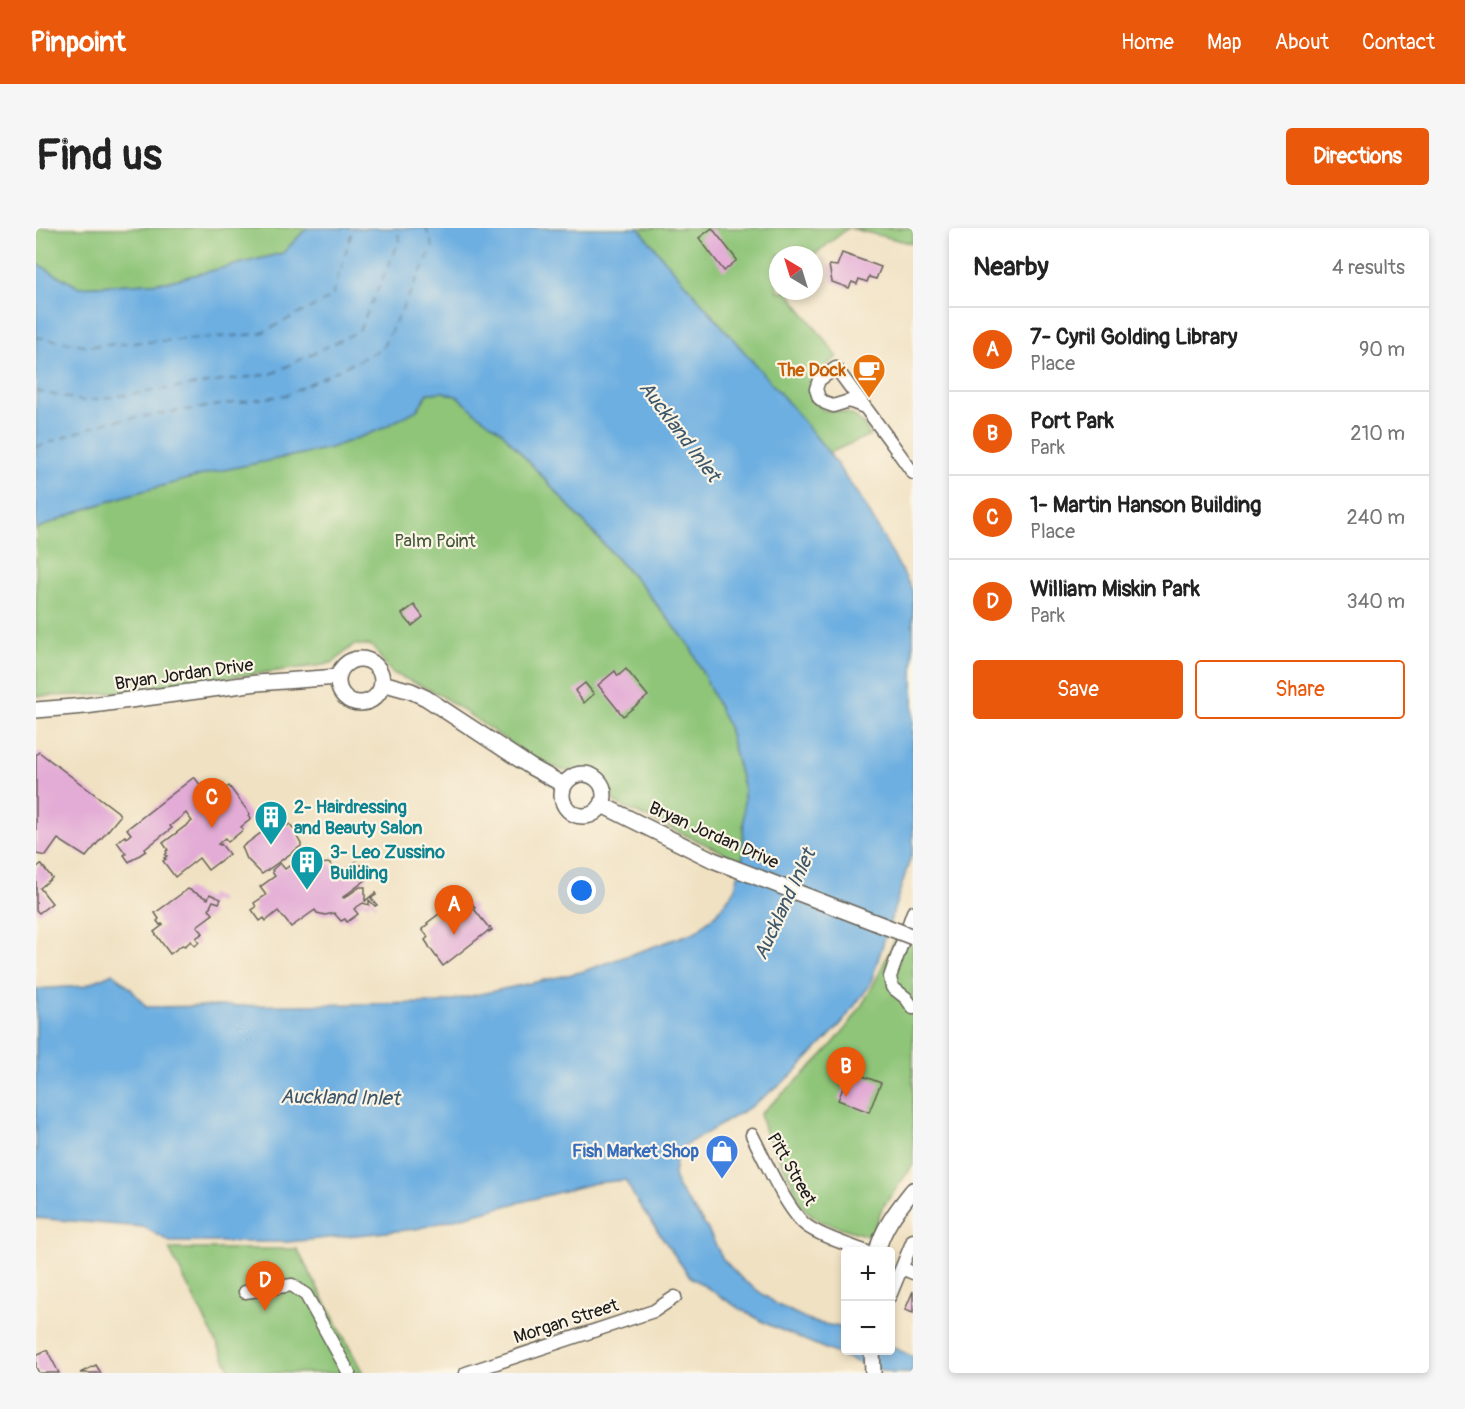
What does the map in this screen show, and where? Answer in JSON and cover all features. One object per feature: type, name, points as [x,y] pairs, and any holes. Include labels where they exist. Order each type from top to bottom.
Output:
[{"type":"main road","points":[[361,658],[368,660],[379,669],[382,683],[376,697],[362,704],[354,703],[341,693],[338,677],[344,665],[361,658]]},
{"type":"main road","name":"Bryan Jordan Drive","points":[[36,710],[85,706],[257,683],[338,677]]},
{"type":"main road","points":[[382,683],[426,698],[531,767],[564,785]]},
{"type":"main road","points":[[582,774],[596,778],[604,790],[602,805],[598,811],[585,817],[570,813],[562,801],[561,793],[564,785],[574,776],[582,774]]},
{"type":"main road","name":"Bryan Jordan Drive","points":[[602,805],[712,860],[913,937]]},
{"type":"main road","points":[[878,1247],[893,1215],[913,1190]]},
{"type":"main road","points":[[872,1355],[873,1371]]},
{"type":"street","points":[[864,407],[913,473]]},
{"type":"street","points":[[913,912],[890,977],[892,987],[906,998],[913,1008]]},
{"type":"street","name":"Pitt Street","points":[[752,1135],[787,1202],[806,1226],[856,1247]]},
{"type":"street","points":[[895,1290],[907,1270],[913,1240]]},
{"type":"street","points":[[245,1292],[292,1285],[306,1295],[349,1373]]},
{"type":"street","name":"Morgan Street","points":[[466,1373],[654,1311],[675,1297]]},
{"type":"green space","points":[[36,228],[307,228],[283,253],[166,282],[78,287],[36,263]]},
{"type":"green space","points":[[639,228],[848,228],[823,248],[823,246],[769,246],[769,300],[794,300],[838,357],[821,369],[812,380],[810,392],[814,400],[823,410],[845,412],[856,417],[870,435],[829,453]]},
{"type":"green space","points":[[849,228],[913,228],[913,243],[906,242]]},
{"type":"green space","name":"Palm Point","points":[[444,392],[459,397],[501,431],[642,587],[690,646],[728,727],[744,789],[743,857],[740,860],[615,803],[606,779],[589,770],[565,771],[536,760],[437,693],[393,673],[369,645],[353,645],[334,662],[323,665],[91,695],[36,696],[36,529],[125,496],[214,472],[330,448],[379,430],[417,410],[428,393]]},
{"type":"green space","points":[[895,939],[913,945],[913,1165],[882,1208],[871,1237],[820,1221],[802,1207],[765,1132],[760,1114],[810,1068],[844,1031],[871,989]]},
{"type":"green space","points":[[169,1249],[297,1249],[363,1373],[232,1373]]},
{"type":"water","name":"Auckland Inlet","points":[[307,228],[639,228],[791,406],[829,453],[865,505],[913,591],[913,850],[870,985],[841,1024],[791,1076],[752,1106],[684,1145],[676,1160],[674,1175],[678,1188],[707,1228],[723,1259],[743,1280],[778,1305],[813,1322],[841,1327],[841,1355],[895,1355],[895,1348],[913,1357],[913,1373],[892,1373],[854,1361],[769,1325],[689,1276],[625,1180],[595,1183],[416,1229],[288,1242],[170,1242],[144,1227],[36,1218],[36,989],[84,986],[113,973],[146,1007],[439,1003],[581,972],[695,932],[716,914],[734,891],[743,857],[744,789],[728,727],[690,646],[642,586],[501,431],[458,397],[444,392],[428,393],[417,410],[379,430],[330,448],[214,472],[125,496],[36,529],[36,263],[78,287],[166,282],[283,253]]},
{"type":"building","points":[[712,228],[737,260],[724,271],[699,238]]},
{"type":"building","points":[[842,253],[881,267],[876,279],[869,277],[867,282],[859,279],[857,284],[852,282],[849,288],[832,282],[829,265],[837,266]]},
{"type":"building","points":[[414,605],[423,617],[412,626],[402,614]]},
{"type":"building","points":[[626,669],[648,696],[623,716],[598,685],[615,671],[618,676]]},
{"type":"building","points":[[585,683],[594,694],[584,703],[575,691]]},
{"type":"building","points":[[39,752],[118,812],[120,816],[86,857],[58,839],[46,856],[36,854],[36,755]]},
{"type":"building","points":[[193,778],[211,799],[229,786],[250,814],[251,819],[241,827],[243,830],[228,842],[225,838],[218,844],[221,844],[229,854],[208,870],[199,858],[175,877],[163,861],[166,859],[164,858],[168,850],[163,843],[192,821],[186,813],[170,826],[172,828],[145,849],[146,851],[129,862],[117,842],[131,834],[127,829]]},
{"type":"building","name":"2- Hairdressing and Beauty Salon","points":[[281,818],[287,826],[290,824],[301,846],[262,874],[247,859],[242,847]]},
{"type":"building","name":"3- Leo Zussino Building","points":[[304,851],[313,863],[316,861],[318,864],[330,863],[337,868],[340,867],[343,871],[356,862],[355,865],[362,865],[367,872],[367,879],[343,897],[360,887],[365,887],[365,901],[375,893],[376,895],[371,898],[377,905],[375,906],[369,900],[369,905],[363,903],[354,909],[358,914],[347,922],[345,919],[341,921],[334,913],[325,915],[315,910],[291,927],[278,911],[266,921],[264,918],[260,921],[252,910],[256,907],[254,903],[266,895],[260,887],[275,876],[272,870],[280,863],[285,869]]},
{"type":"building","points":[[41,864],[52,878],[40,888],[52,903],[39,913],[36,910],[36,868]]},
{"type":"building","points":[[188,889],[208,899],[210,894],[221,899],[219,903],[213,901],[209,909],[213,914],[197,926],[203,933],[196,938],[199,942],[195,946],[191,941],[170,954],[154,932],[163,925],[157,921],[159,919],[155,913]]},
{"type":"building","points":[[462,900],[469,905],[472,903],[474,909],[492,930],[443,966],[425,940],[428,937],[422,929],[455,902],[456,904]]},
{"type":"building","points":[[850,1071],[881,1083],[869,1112],[838,1100]]},
{"type":"building","points":[[913,1291],[913,1313],[905,1310]]},
{"type":"building","points":[[47,1350],[59,1373],[39,1373],[36,1367],[36,1355]]},
{"type":"building","points":[[96,1365],[101,1373],[80,1373]]},
{"type":"ferry route","points":[[36,337],[90,346],[259,334],[332,297],[351,235],[349,228]]},
{"type":"ferry route","points":[[36,391],[83,401],[271,374],[359,331],[400,240],[396,228]]},
{"type":"ferry route","points":[[36,447],[107,422],[286,395],[382,349],[433,247],[426,228]]},
{"type":"place","name":"The Dock","points":[[869,399]]},
{"type":"place","name":"1- Martin Hanson Building","points":[[212,828]]},
{"type":"place","name":"2- Hairdressing and Beauty Salon","points":[[271,846]]},
{"type":"place","name":"3- Leo Zussino Building","points":[[307,891]]},
{"type":"place","name":"7- Cyril Golding Library","points":[[454,935]]},
{"type":"place","name":"Port Park","points":[[846,1097]]},
{"type":"place","name":"Fish Market Shop","points":[[722,1180]]},
{"type":"place","name":"William Miskin Park","points":[[265,1311]]}]
